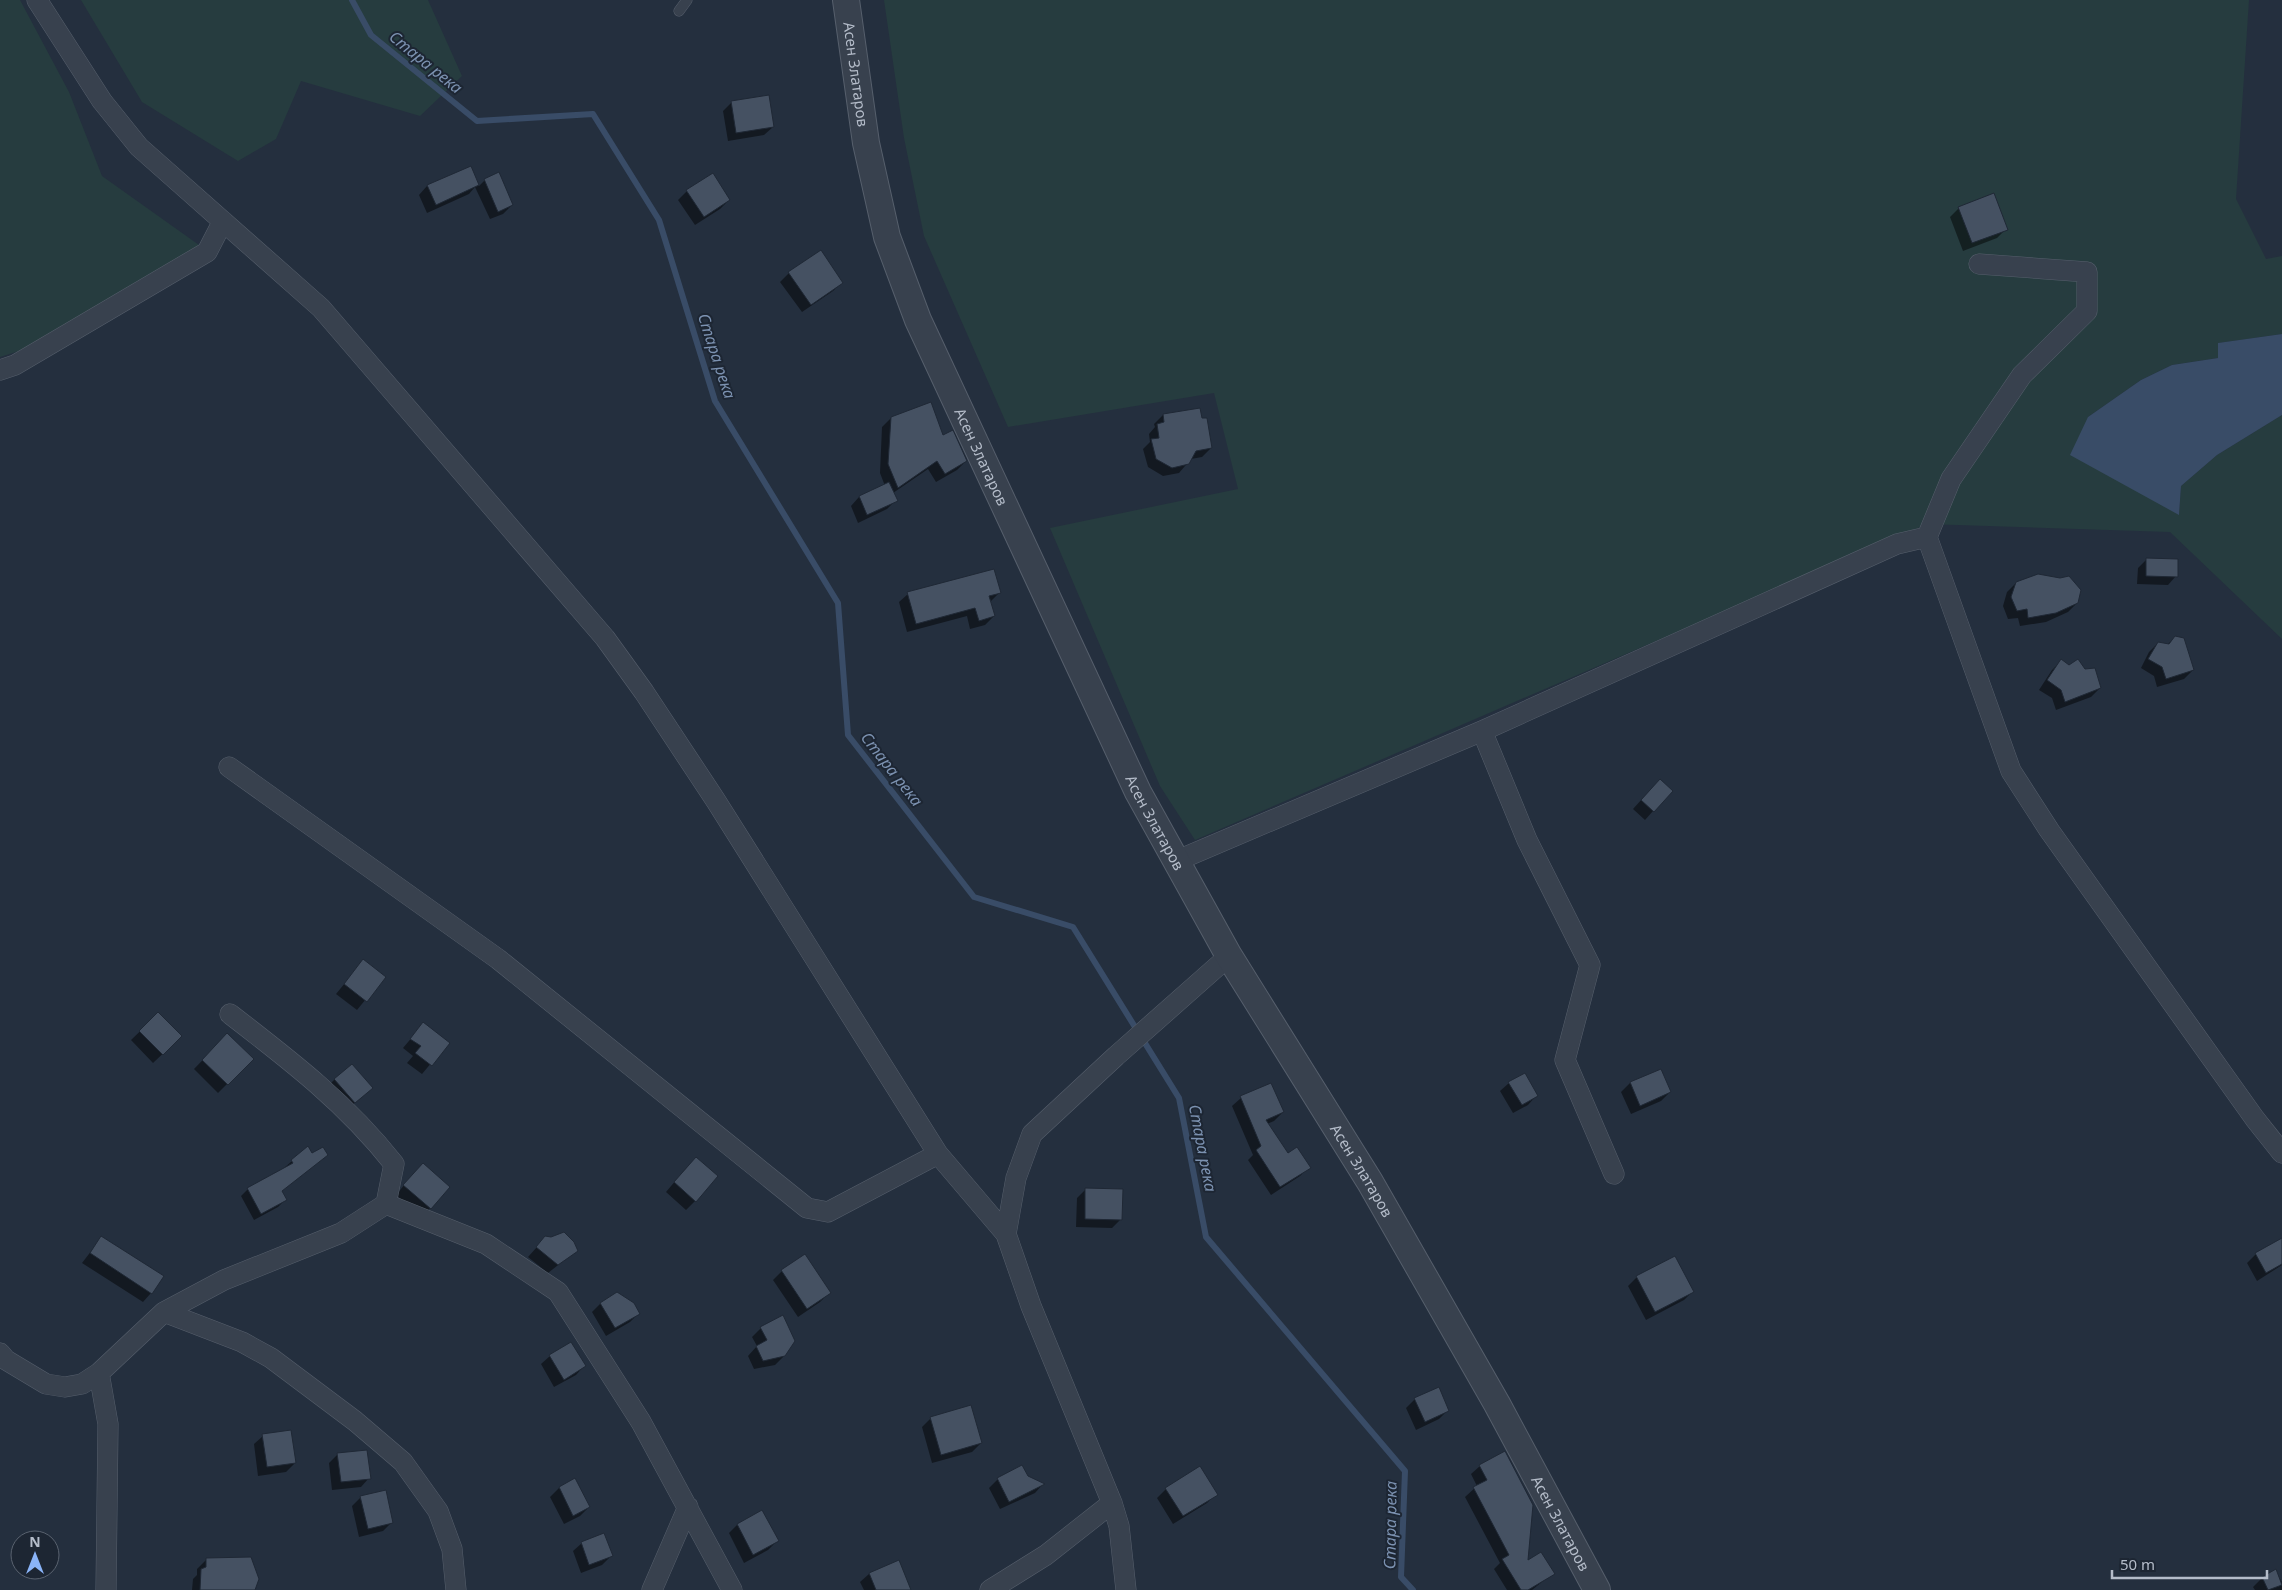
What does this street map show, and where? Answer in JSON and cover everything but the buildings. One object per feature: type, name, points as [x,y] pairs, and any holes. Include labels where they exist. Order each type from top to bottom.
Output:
[{"type":"street","points":[[37,0],[102,101],[139,147],[321,308],[605,638],[644,692],[716,801],[938,1154],[1006,1234],[1031,1306],[1112,1503],[1119,1526],[1126,1590]]},
{"type":"street","name":"Асен Златаров","points":[[846,0],[866,143],[887,237],[918,320],[1138,792],[1229,956],[1370,1182],[1497,1404],[1596,1590]]},
{"type":"street","points":[[0,370],[15,365],[207,252],[223,221]]},
{"type":"street","points":[[1979,264],[2087,272],[2087,311],[2022,375],[1951,479],[1927,537],[2010,771],[2071,862],[2255,1119],[2282,1153]]},
{"type":"street","points":[[1176,861],[1482,731],[1898,544],[1927,537]]},
{"type":"street","points":[[1482,731],[1527,840],[1590,965],[1565,1060],[1614,1174]]},
{"type":"street","points":[[229,766],[498,959],[807,1208],[828,1212],[938,1154]]},
{"type":"street","points":[[1006,1234],[1016,1178],[1032,1134],[1116,1056],[1229,956]]},
{"type":"street","points":[[0,1353],[6,1360],[46,1384],[65,1388],[82,1384],[99,1373],[164,1312],[224,1280],[341,1233],[386,1204],[394,1164],[373,1137],[311,1077],[230,1014]]},
{"type":"street","points":[[386,1204],[486,1244],[558,1292],[641,1422],[732,1590]]},
{"type":"street","points":[[164,1312],[242,1342],[271,1358],[355,1421],[403,1462],[438,1511],[452,1549],[456,1590]]},
{"type":"street","points":[[99,1373],[108,1424],[106,1590]]},
{"type":"street","points":[[990,1590],[1046,1555],[1112,1503]]},
{"type":"street","points":[[652,1590],[688,1507]]},
{"type":"lane","points":[[679,10],[687,0]]},
{"type":"green space","points":[[0,0],[20,0],[69,92],[102,176],[199,245],[19,351],[0,357]]},
{"type":"green space","points":[[81,0],[428,0],[462,76],[420,116],[301,81],[276,139],[238,161],[142,102]]},
{"type":"green space","points":[[884,0],[2249,0],[2236,199],[2266,259],[2282,256],[2282,334],[2219,343],[2218,358],[2172,365],[2141,380],[2088,417],[2179,514],[2181,486],[2217,455],[2282,415],[2282,639],[2170,532],[1927,524],[1195,840],[1160,786],[1050,528],[1238,489],[1214,393],[1008,427],[924,236],[904,138]]},
{"type":"water","points":[[2282,334],[2282,415],[2217,455],[2181,486],[2179,515],[2070,455],[2088,417],[2141,380],[2172,365],[2218,358],[2218,343]]},
{"type":"waterway","name":"Стара река","points":[[352,0],[371,35],[477,121],[593,114],[659,220],[715,401],[838,603],[848,735],[974,897],[1073,927],[1179,1098],[1206,1237],[1405,1471],[1401,1577],[1413,1590]]}]
